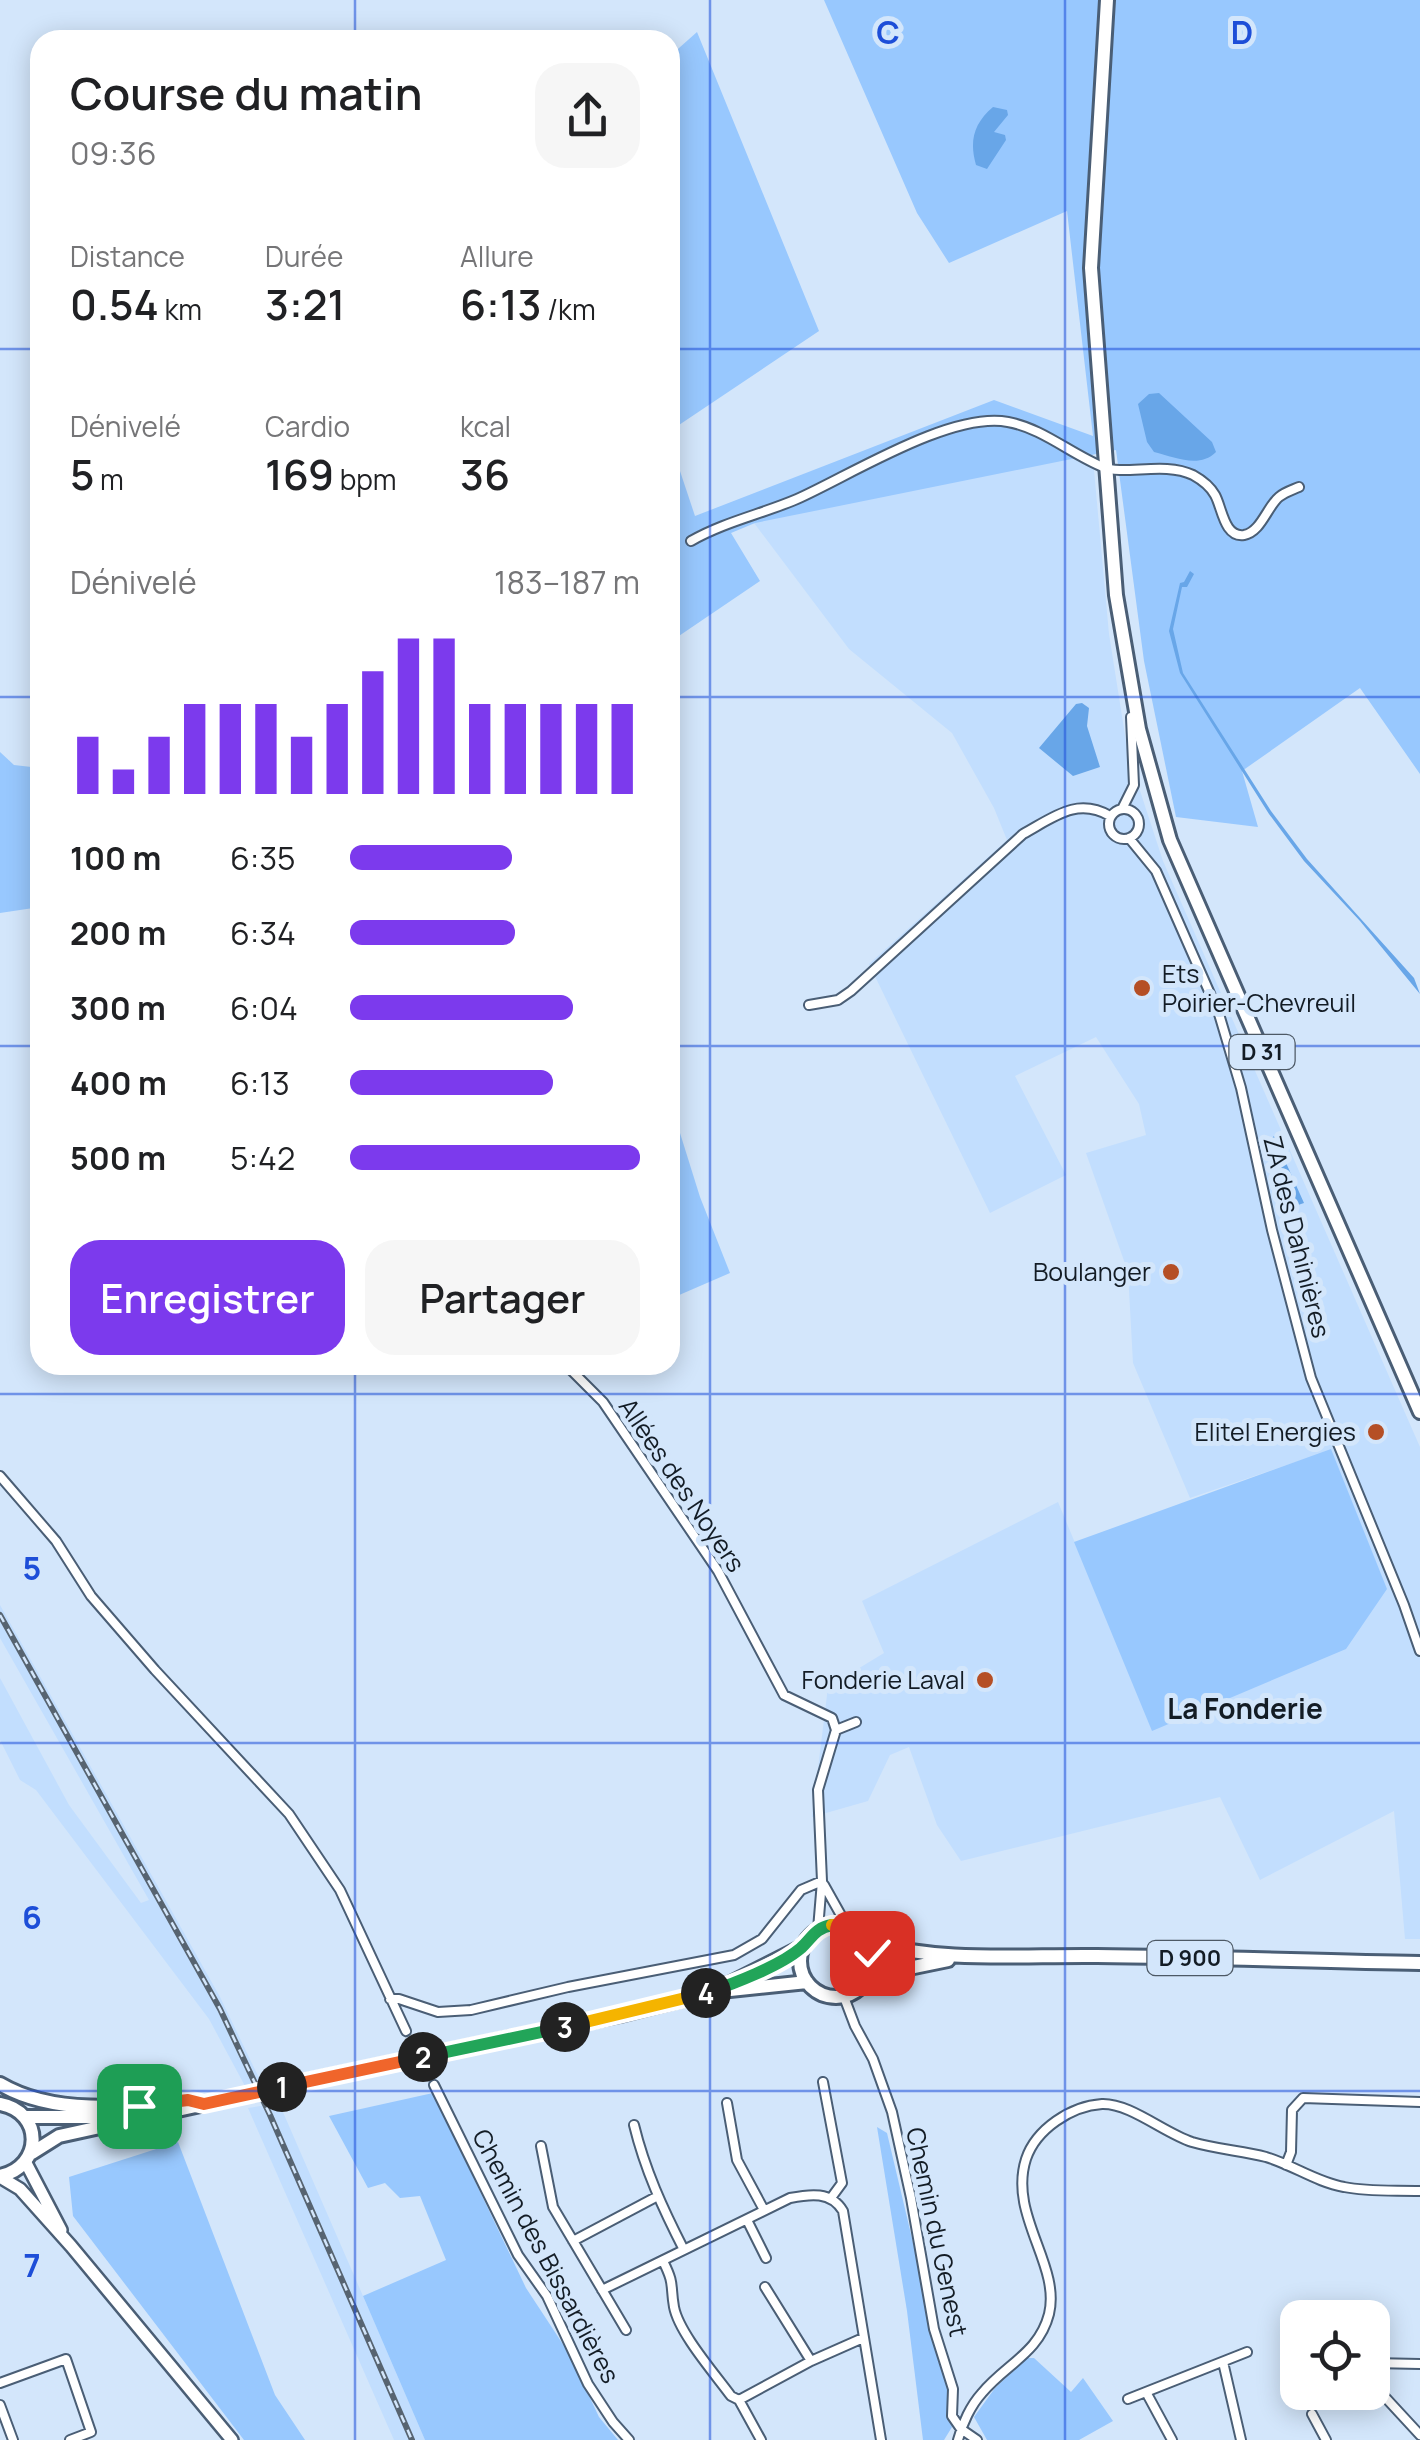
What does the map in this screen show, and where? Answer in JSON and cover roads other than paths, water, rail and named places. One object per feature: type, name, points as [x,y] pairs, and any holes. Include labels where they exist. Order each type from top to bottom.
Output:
[{"type":"main road","name":"D 31","points":[[1107,0],[1091,268],[1116,595],[1150,776],[1170,840],[1420,1412]]},
{"type":"main road","points":[[711,1992],[802,1947],[827,1925],[847,1926],[868,1942],[873,1965],[870,1976],[864,1986],[844,1997],[824,1995],[806,1982],[800,1959],[802,1947]]},
{"type":"main road","name":"D 900","points":[[868,1942],[960,1957],[1420,1963]]},
{"type":"main road","name":"D 900","points":[[870,1976],[960,1957]]},
{"type":"main road","points":[[0,2176],[18,2170],[59,2136],[711,1992],[806,1982]]},
{"type":"main road","points":[[0,2084],[15,2093],[54,2103],[139,2106],[188,2100],[204,2104]]},
{"type":"main road","points":[[0,2104],[25,2116],[33,2134],[29,2158],[71,2246]]},
{"type":"main road","points":[[25,2116],[144,2117]]},
{"type":"main road","points":[[0,2176],[20,2189],[71,2246],[232,2440]]},
{"type":"street","points":[[691,542],[705,533],[798,499],[922,439],[989,420],[1024,427],[1106,469],[1186,472],[1202,480],[1215,495],[1234,533],[1244,535],[1256,528],[1276,499],[1299,487]]},
{"type":"street","points":[[1110,816],[1122,808],[1134,785],[1130,683]]},
{"type":"street","points":[[808,1005],[838,1000],[851,990],[1024,834],[1086,806],[1110,816]]},
{"type":"street","points":[[1110,816],[1110,831],[1118,838],[1129,838],[1139,823],[1135,814],[1122,808]]},
{"type":"street","name":"ZA des Dahinières","points":[[1129,838],[1156,871],[1218,1014],[1242,1088],[1272,1230],[1311,1378],[1420,1651]]},
{"type":"street","name":"Allées des Noyers","points":[[576,1375],[602,1402],[703,1548],[784,1696],[832,1718],[836,1730]]},
{"type":"street","points":[[0,1476],[56,1541],[91,1596],[289,1814],[340,1890],[406,2031]]},
{"type":"street","points":[[818,1929],[822,1881],[818,1790],[836,1730],[856,1722]]},
{"type":"street","points":[[390,2000],[399,1998],[438,2012],[471,2010],[734,1955],[762,1939],[801,1890],[822,1881]]},
{"type":"street","points":[[822,1881],[847,1926]]},
{"type":"street","name":"Chemin du Genest","points":[[844,1997],[892,2112],[912,2198],[934,2329],[952,2389],[952,2416],[961,2429]]},
{"type":"street","points":[[823,2082],[842,2183],[831,2198]]},
{"type":"street","name":"Chemin des Bissardières","points":[[434,2085],[518,2255],[547,2296],[588,2384],[628,2440]]},
{"type":"street","points":[[1286,2165],[1291,2152],[1292,2110],[1303,2098],[1420,2102]]},
{"type":"street","points":[[727,2102],[737,2160],[764,2210]]},
{"type":"street","points":[[958,2440],[981,2393],[1029,2352],[1047,2321],[1052,2298],[1024,2206],[1025,2162],[1045,2129],[1082,2109],[1103,2104],[1126,2108],[1166,2133],[1241,2151],[1344,2187],[1420,2191]]},
{"type":"street","points":[[634,2126],[656,2197],[684,2250]]},
{"type":"street","points":[[541,2146],[553,2207],[626,2330]]},
{"type":"street","points":[[602,2290],[764,2210],[808,2194],[831,2198],[842,2211],[881,2440]]},
{"type":"street","points":[[573,2241],[656,2197]]},
{"type":"street","points":[[747,2220],[766,2258]]},
{"type":"street","points":[[663,2261],[674,2282],[674,2307],[685,2330],[731,2396],[739,2400],[761,2440]]},
{"type":"street","points":[[764,2287],[811,2361]]},
{"type":"street","points":[[739,2400],[862,2338]]},
{"type":"street","points":[[1128,2398],[1247,2352]]},
{"type":"street","points":[[0,2383],[66,2359],[91,2432],[70,2440]]},
{"type":"street","points":[[1223,2362],[1242,2440]]},
{"type":"street","points":[[1390,2363],[1420,2364]]},
{"type":"street","points":[[1146,2392],[1172,2440]]},
{"type":"street","points":[[1390,2403],[1420,2435]]},
{"type":"street","points":[[0,2405],[12,2440]]},
{"type":"street","points":[[1312,2414],[1326,2440]]},
{"type":"street","points":[[961,2429],[977,2440]]},
{"type":"tunnel","points":[[406,2031],[434,2085]]},
{"type":"railway","points":[[0,1615],[220,2009],[412,2440]]},
{"type":"place","name":"Ets Poirier-Chevreuil","points":[[1142,988]]},
{"type":"place","name":"Boulanger","points":[[1171,1272]]},
{"type":"place","name":"Elitel Energies","points":[[1376,1432]]},
{"type":"place","name":"Fonderie Laval","points":[[985,1680]]},
{"type":"district","name":"La Fonderie","points":[[1245,1709]]}]
